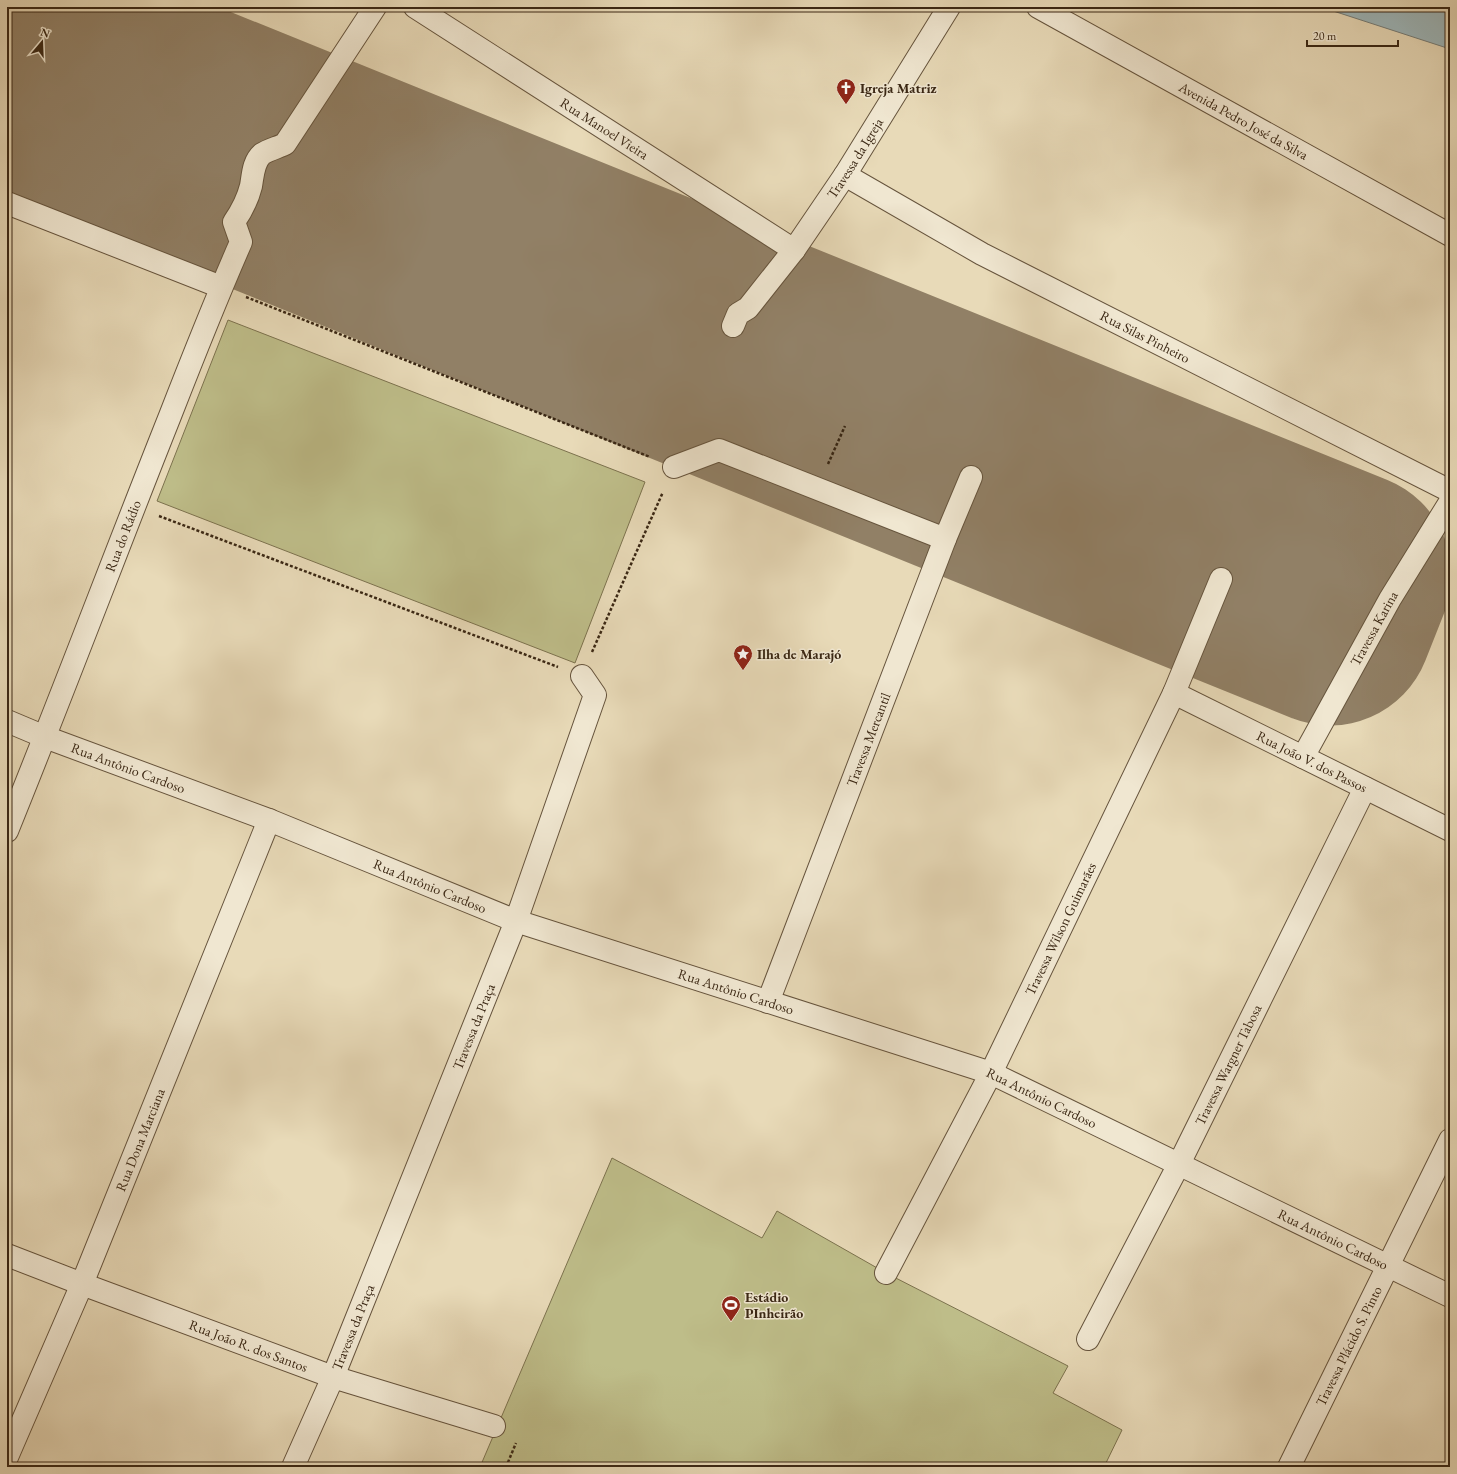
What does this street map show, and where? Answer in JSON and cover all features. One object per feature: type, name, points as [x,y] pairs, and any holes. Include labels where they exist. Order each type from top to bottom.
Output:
[{"type":"street","name":"Rua do Rádio","points":[[7,831],[221,287],[241,242],[234,222],[240,213],[251,186],[251,176],[255,165],[262,154],[285,144],[375,7]]},
{"type":"street","name":"Rua Manoel Vieira","points":[[415,7],[794,250]]},
{"type":"street","name":"Travessa da Igreja","points":[[733,326],[738,314],[748,308],[794,250],[845,175],[949,7]]},
{"type":"street","name":"Avenida Pedro José da Silva","points":[[1038,7],[1450,235]]},
{"type":"street","name":"Rua Silas Pinheiro","points":[[845,175],[982,254],[1450,491]]},
{"type":"street","points":[[7,202],[221,287]]},
{"type":"street","points":[[674,467],[719,450],[946,539]]},
{"type":"street","name":"Travessa Mercantil","points":[[768,1002],[971,477]]},
{"type":"street","name":"Travessa Karina","points":[[1303,757],[1390,600],[1450,502]]},
{"type":"street","name":"Travessa Wilson Guimarães","points":[[886,1273],[991,1073],[1174,693],[1221,578]]},
{"type":"street","name":"Travessa da Praça","points":[[293,1467],[333,1378],[516,921],[595,695],[582,676]]},
{"type":"street","name":"Rua João V. dos Passos","points":[[1174,693],[1450,830]]},
{"type":"street","name":"Rua Antônio Cardoso","points":[[7,721],[45,737],[269,820],[516,921],[991,1073],[1450,1296]]},
{"type":"street","name":"Travessa Wargner Tabosa","points":[[1088,1339],[1179,1164],[1366,788]]},
{"type":"street","name":"Rua Dona Marciana","points":[[7,1457],[82,1284],[269,820]]},
{"type":"street","name":"Travessa Plácido S. Pinto","points":[[1290,1467],[1450,1140]]},
{"type":"street","name":"Rua João R. dos Santos","points":[[7,1254],[82,1284],[333,1378],[494,1426]]},
{"type":"path","points":[[134,507],[582,676],[674,467],[221,287]]},
{"type":"path","points":[[818,488],[844,426]]},
{"type":"shaded area","points":[[228,320],[645,482],[575,663],[157,501]]},
{"type":"shaded area","name":"Estádio PInheirão","points":[[612,1158],[762,1238],[777,1211],[886,1273],[1068,1366],[1053,1393],[1122,1430],[1104,1467],[480,1467]]},
{"type":"water","points":[[1321,7],[1450,7],[1450,49]]},
{"type":"runway","points":[[7,32],[1349,575],[1330,623],[7,87]]},
{"type":"place","name":"Igreja Matriz","points":[[846,105]]},
{"type":"place","name":"Ilha de Marajó","points":[[743,671]]},
{"type":"place","name":"Estádio PInheirão","points":[[731,1322]]}]
